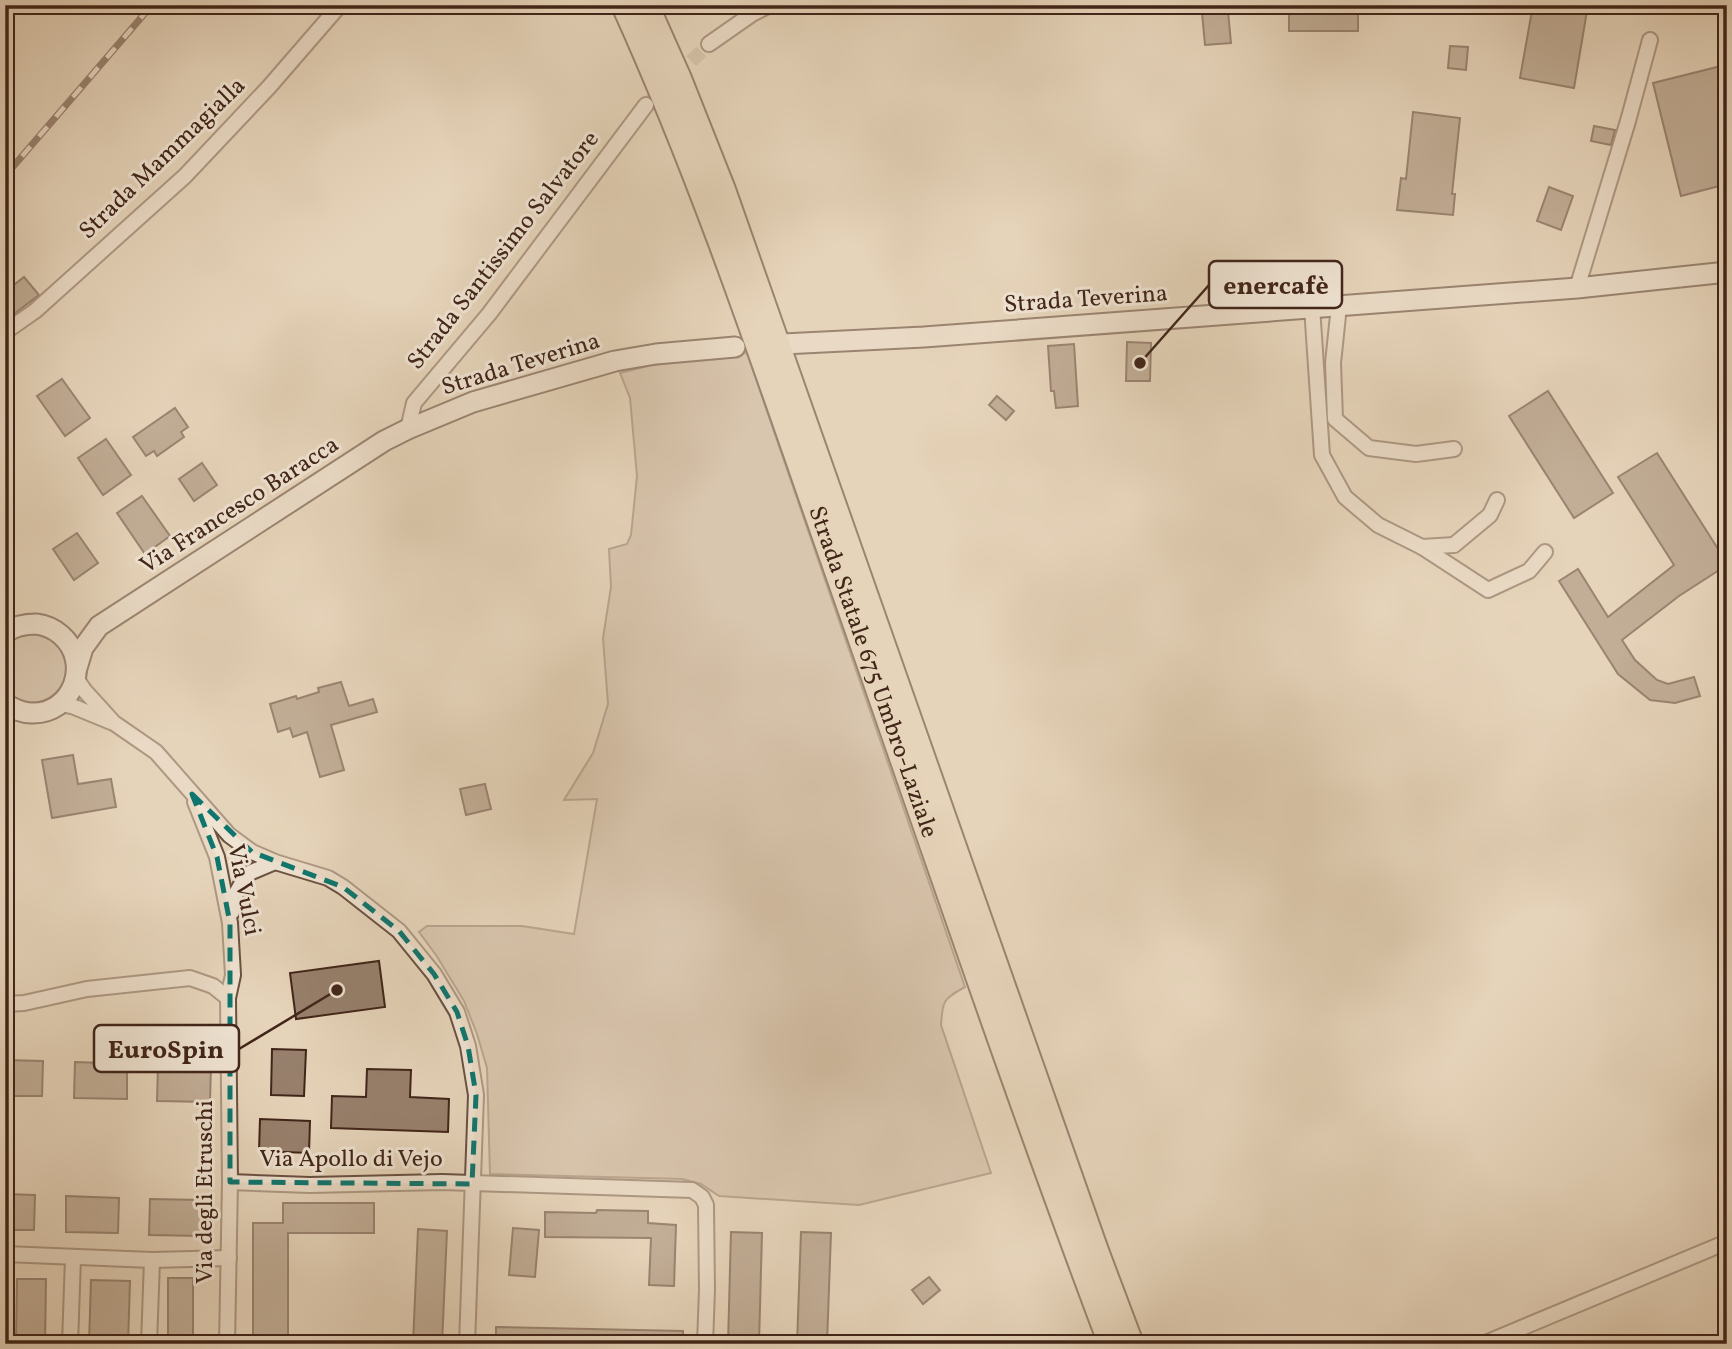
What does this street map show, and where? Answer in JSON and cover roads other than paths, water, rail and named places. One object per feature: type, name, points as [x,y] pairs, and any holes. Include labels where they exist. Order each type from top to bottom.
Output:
[{"type":"highway","name":"Strada Statale 675 Umbro-Laziale","points":[[624,5],[705,197],[1111,1344]]},
{"type":"highway","name":"Strada Statale 675 Umbro-Laziale","points":[[646,5],[723,190],[1091,1238],[1131,1344]]},
{"type":"main road","name":"Strada Teverina","points":[[783,345],[925,337],[1577,288],[1727,272]]},
{"type":"main road","name":"Strada Teverina","points":[[408,429],[473,402],[615,361],[656,354],[735,347]]},
{"type":"main road","name":"Via Francesco Baracca","points":[[60,704],[67,697],[83,648],[99,626],[384,441],[408,429]]},
{"type":"main road","name":"Via Francesco Baracca","points":[[5,633],[25,624],[41,624],[56,631],[99,626]]},
{"type":"main road","points":[[56,631],[67,640],[74,653],[76,673]]},
{"type":"main road","points":[[5,704],[31,713],[46,711],[60,704]]},
{"type":"street","name":"Strada Mammagialla","points":[[5,332],[35,311],[185,176],[269,87],[340,5]]},
{"type":"street","points":[[709,44],[752,14],[770,5]]},
{"type":"street","points":[[1577,288],[1650,40]]},
{"type":"street","name":"Strada Santissimo Salvatore","points":[[408,429],[414,403],[489,314],[646,104]]},
{"type":"street","points":[[1339,306],[1334,363],[1335,419],[1369,448],[1416,454],[1454,449]]},
{"type":"street","points":[[1312,307],[1322,455],[1345,497],[1378,525],[1422,547],[1489,590],[1529,571],[1545,552]]},
{"type":"street","points":[[1422,547],[1454,544],[1490,515],[1497,500]]},
{"type":"street","points":[[76,673],[84,690],[114,723]]},
{"type":"street","points":[[60,704],[114,723],[156,752],[229,835],[252,852],[328,878],[343,887],[399,931],[434,974],[457,1012],[468,1046],[476,1095],[467,1344]]},
{"type":"street","name":"Via Vulci","points":[[192,794],[217,857],[230,923],[233,975],[228,998]]},
{"type":"street","points":[[230,923],[234,897],[247,874],[275,862]]},
{"type":"street","points":[[5,1004],[24,1003],[86,989],[190,978],[213,986],[228,998]]},
{"type":"street","name":"Via degli Etruschi","points":[[227,1344],[230,1182],[228,998]]},
{"type":"street","name":"Via Apollo di Vejo","points":[[230,1182],[310,1185],[442,1182],[692,1190],[702,1197],[706,1205],[705,1344]]},
{"type":"street","points":[[1483,1344],[1727,1242]]},
{"type":"street","points":[[5,1254],[152,1260],[229,1258]]},
{"type":"street","points":[[70,1344],[74,1258]]},
{"type":"street","points":[[149,1344],[152,1260]]},
{"type":"tunnel","points":[[646,105],[709,44]]},
{"type":"railway","points":[[5,176],[152,5]]},
{"type":"place","name":"enercafè","points":[[1140,363]]},
{"type":"place","name":"EuroSpin","points":[[337,990]]}]
